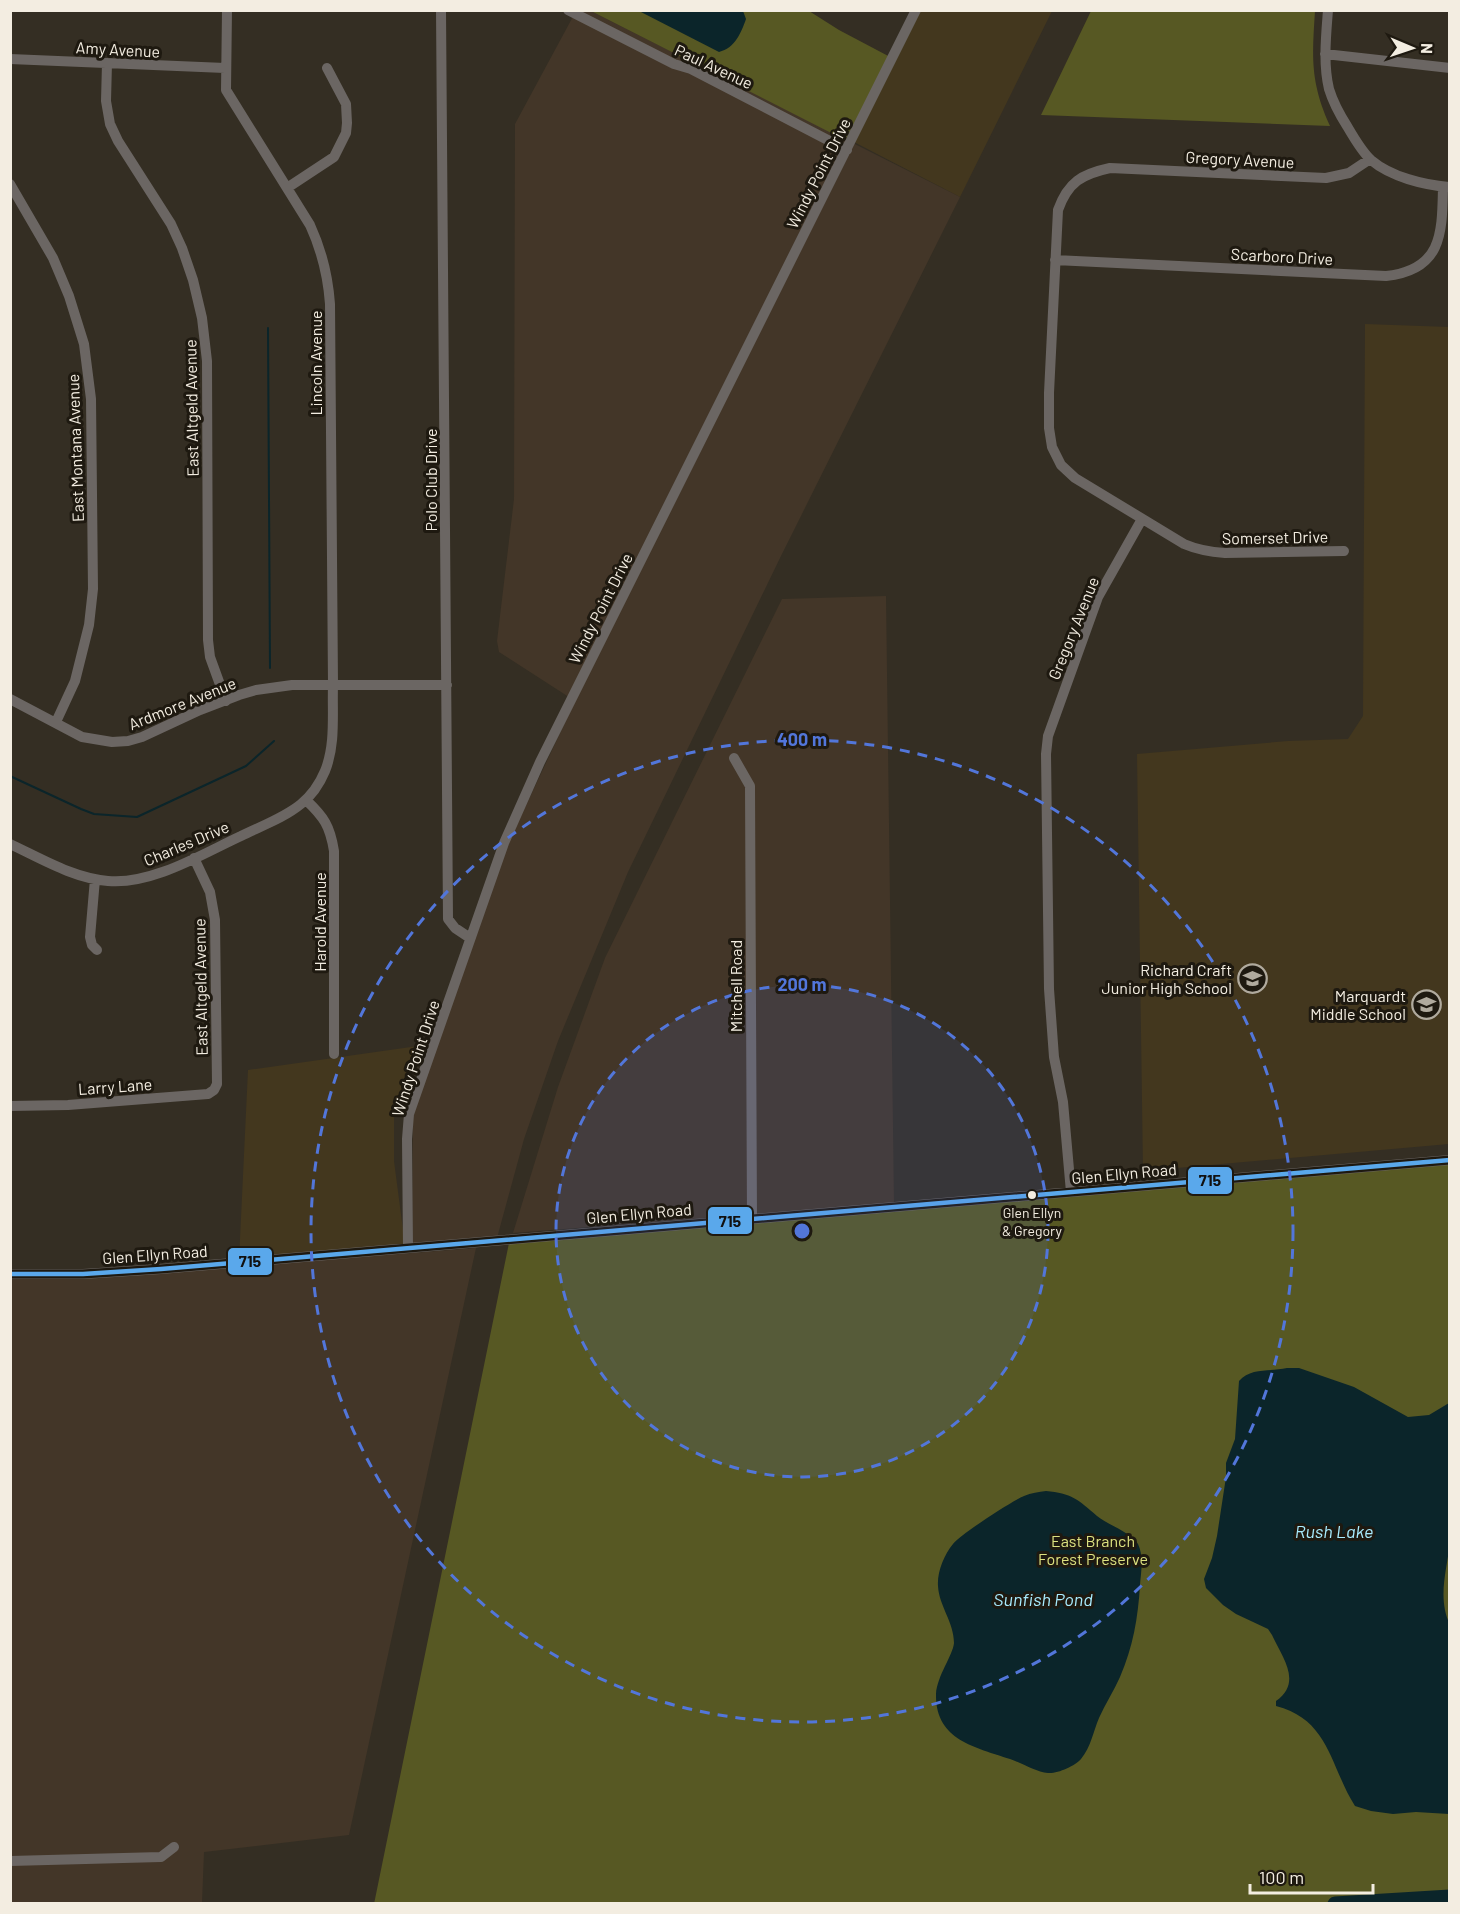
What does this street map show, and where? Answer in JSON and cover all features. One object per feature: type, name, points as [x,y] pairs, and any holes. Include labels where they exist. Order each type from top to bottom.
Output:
[{"type":"street","name":"Lincoln Avenue","points":[[227,10],[226,90],[302,210],[317,240],[325,267],[329,293],[332,742]]},
{"type":"street","name":"Polo Club Drive","points":[[441,10],[448,920],[470,938]]},
{"type":"street","name":"Paul Avenue","points":[[568,10],[674,64],[691,69],[847,150]]},
{"type":"street","name":"Windy Point Drive","points":[[408,1248],[407,1139],[409,1114],[504,843],[540,762],[916,10]]},
{"type":"street","points":[[1328,10],[1325,54],[1329,89],[1340,116],[1370,159],[1401,176],[1446,187]]},
{"type":"street","points":[[1325,54],[1449,68]]},
{"type":"street","name":"Amy Avenue","points":[[10,59],[225,68]]},
{"type":"street","name":"East Altgeld Avenue","points":[[107,63],[106,101],[112,130],[164,212],[182,248],[202,318],[207,361],[208,640],[210,657],[226,701]]},
{"type":"street","points":[[287,188],[334,158],[346,133],[348,123],[346,104],[327,68]]},
{"type":"street","name":"Gregory Avenue","points":[[1071,1192],[1063,1102],[1054,1057],[1049,983],[1046,766],[1048,736],[1098,597],[1142,519],[1075,478],[1061,465],[1052,447],[1049,404],[1058,210],[1063,196],[1074,183],[1096,171],[1110,168],[1326,177],[1349,174],[1370,159]]},
{"type":"street","name":"East Montana Avenue","points":[[10,184],[53,258],[69,296],[84,344],[91,399],[93,590],[86,642],[75,681],[56,722]]},
{"type":"street","name":"Scarboro Drive","points":[[1055,260],[1386,276],[1398,274],[1411,270],[1423,262],[1438,243],[1446,187]]},
{"type":"street","name":"Somerset Drive","points":[[1142,519],[1184,544],[1210,552],[1344,550]]},
{"type":"street","name":"Ardmore Avenue","points":[[10,699],[82,737],[103,742],[128,741],[142,737],[238,695],[277,686],[447,685]]},
{"type":"street","name":"Charles Drive","points":[[10,844],[63,870],[95,879],[116,881],[137,879],[163,872],[286,815],[306,800],[324,772],[330,757],[332,742]]},
{"type":"street","name":"Mitchell Road","points":[[734,758],[750,786],[752,1219]]},
{"type":"street","name":"Harold Avenue","points":[[306,800],[322,816],[331,832],[334,851],[334,1054]]},
{"type":"street","name":"East Altgeld Avenue","points":[[194,858],[210,892],[215,920],[217,1084]]},
{"type":"street","points":[[95,879],[90,937],[92,945],[98,950]]},
{"type":"street","name":"Larry Lane","points":[[10,1106],[68,1105],[208,1094],[217,1084]]},
{"type":"street","name":"Glen Ellyn Road","points":[[10,1274],[83,1274],[161,1269],[1449,1160]]},
{"type":"street","points":[[10,1861],[161,1857],[174,1846]]},
{"type":"shaded area","points":[[576,11],[591,11],[960,197],[780,558],[628,872],[558,1041],[524,1139],[497,1238],[412,1245],[413,1115],[507,846],[575,701],[499,652],[497,641],[514,499],[515,124]]},
{"type":"shaded area","points":[[919,11],[1052,11],[960,197],[854,142]]},
{"type":"shaded area","points":[[1365,324],[1449,327],[1449,1144],[1143,1171],[1137,754],[1288,741],[1348,739],[1363,716]]},
{"type":"shaded area","points":[[886,596],[894,1203],[513,1233],[558,1087],[605,958],[782,599]]},
{"type":"shaded area","points":[[418,1046],[394,1116],[394,1161],[405,1245],[239,1260],[248,1070]]},
{"type":"shaded area","points":[[476,1248],[349,1835],[204,1852],[202,1903],[11,1903],[10,1278],[309,1261]]},
{"type":"green space","points":[[591,11],[809,11],[892,58],[845,140]]},
{"type":"green space","points":[[1091,11],[1315,11],[1314,69],[1319,96],[1330,126],[1041,115]]},
{"type":"green space","name":"East Branch Forest Preserve","points":[[1449,1163],[1449,1903],[374,1904],[509,1243]]},
{"type":"water","points":[[639,11],[743,11],[746,19],[733,43],[719,52]]},
{"type":"water","name":"Rush Lake","points":[[1299,1368],[1354,1387],[1408,1417],[1429,1415],[1449,1403],[1451,1525],[1443,1594],[1450,1625],[1449,1814],[1416,1812],[1393,1814],[1355,1806],[1318,1734],[1308,1722],[1276,1706],[1276,1701],[1284,1694],[1288,1686],[1289,1678],[1285,1661],[1268,1629],[1236,1614],[1206,1588],[1204,1579],[1217,1536],[1226,1463],[1235,1439],[1239,1381],[1255,1372]]},
{"type":"water","name":"Sunfish Pond","points":[[1046,1491],[1074,1498],[1102,1519],[1131,1536],[1138,1544],[1142,1559],[1132,1643],[1120,1677],[1101,1713],[1084,1754],[1070,1767],[1052,1773],[1039,1771],[960,1739],[942,1722],[937,1710],[936,1694],[939,1680],[954,1643],[952,1628],[938,1586],[940,1569],[947,1553],[958,1539],[998,1511],[1024,1496]]},
{"type":"waterway","points":[[268,328],[270,668]]},
{"type":"waterway","points":[[10,776],[94,814],[137,817],[246,766],[274,741]]},
{"type":"waterway","points":[[1335,1904],[1450,1897]]},
{"type":"transit line","name":"715","points":[[10,1274],[83,1274],[161,1269],[1450,1160]]},
{"type":"place","name":"Richard Craft Junior High School","points":[[1253,978]]},
{"type":"place","name":"Marquardt Middle School","points":[[1427,1004]]},
{"type":"place","name":"Glen Ellyn & Gregory","points":[[1032,1195]]}]
